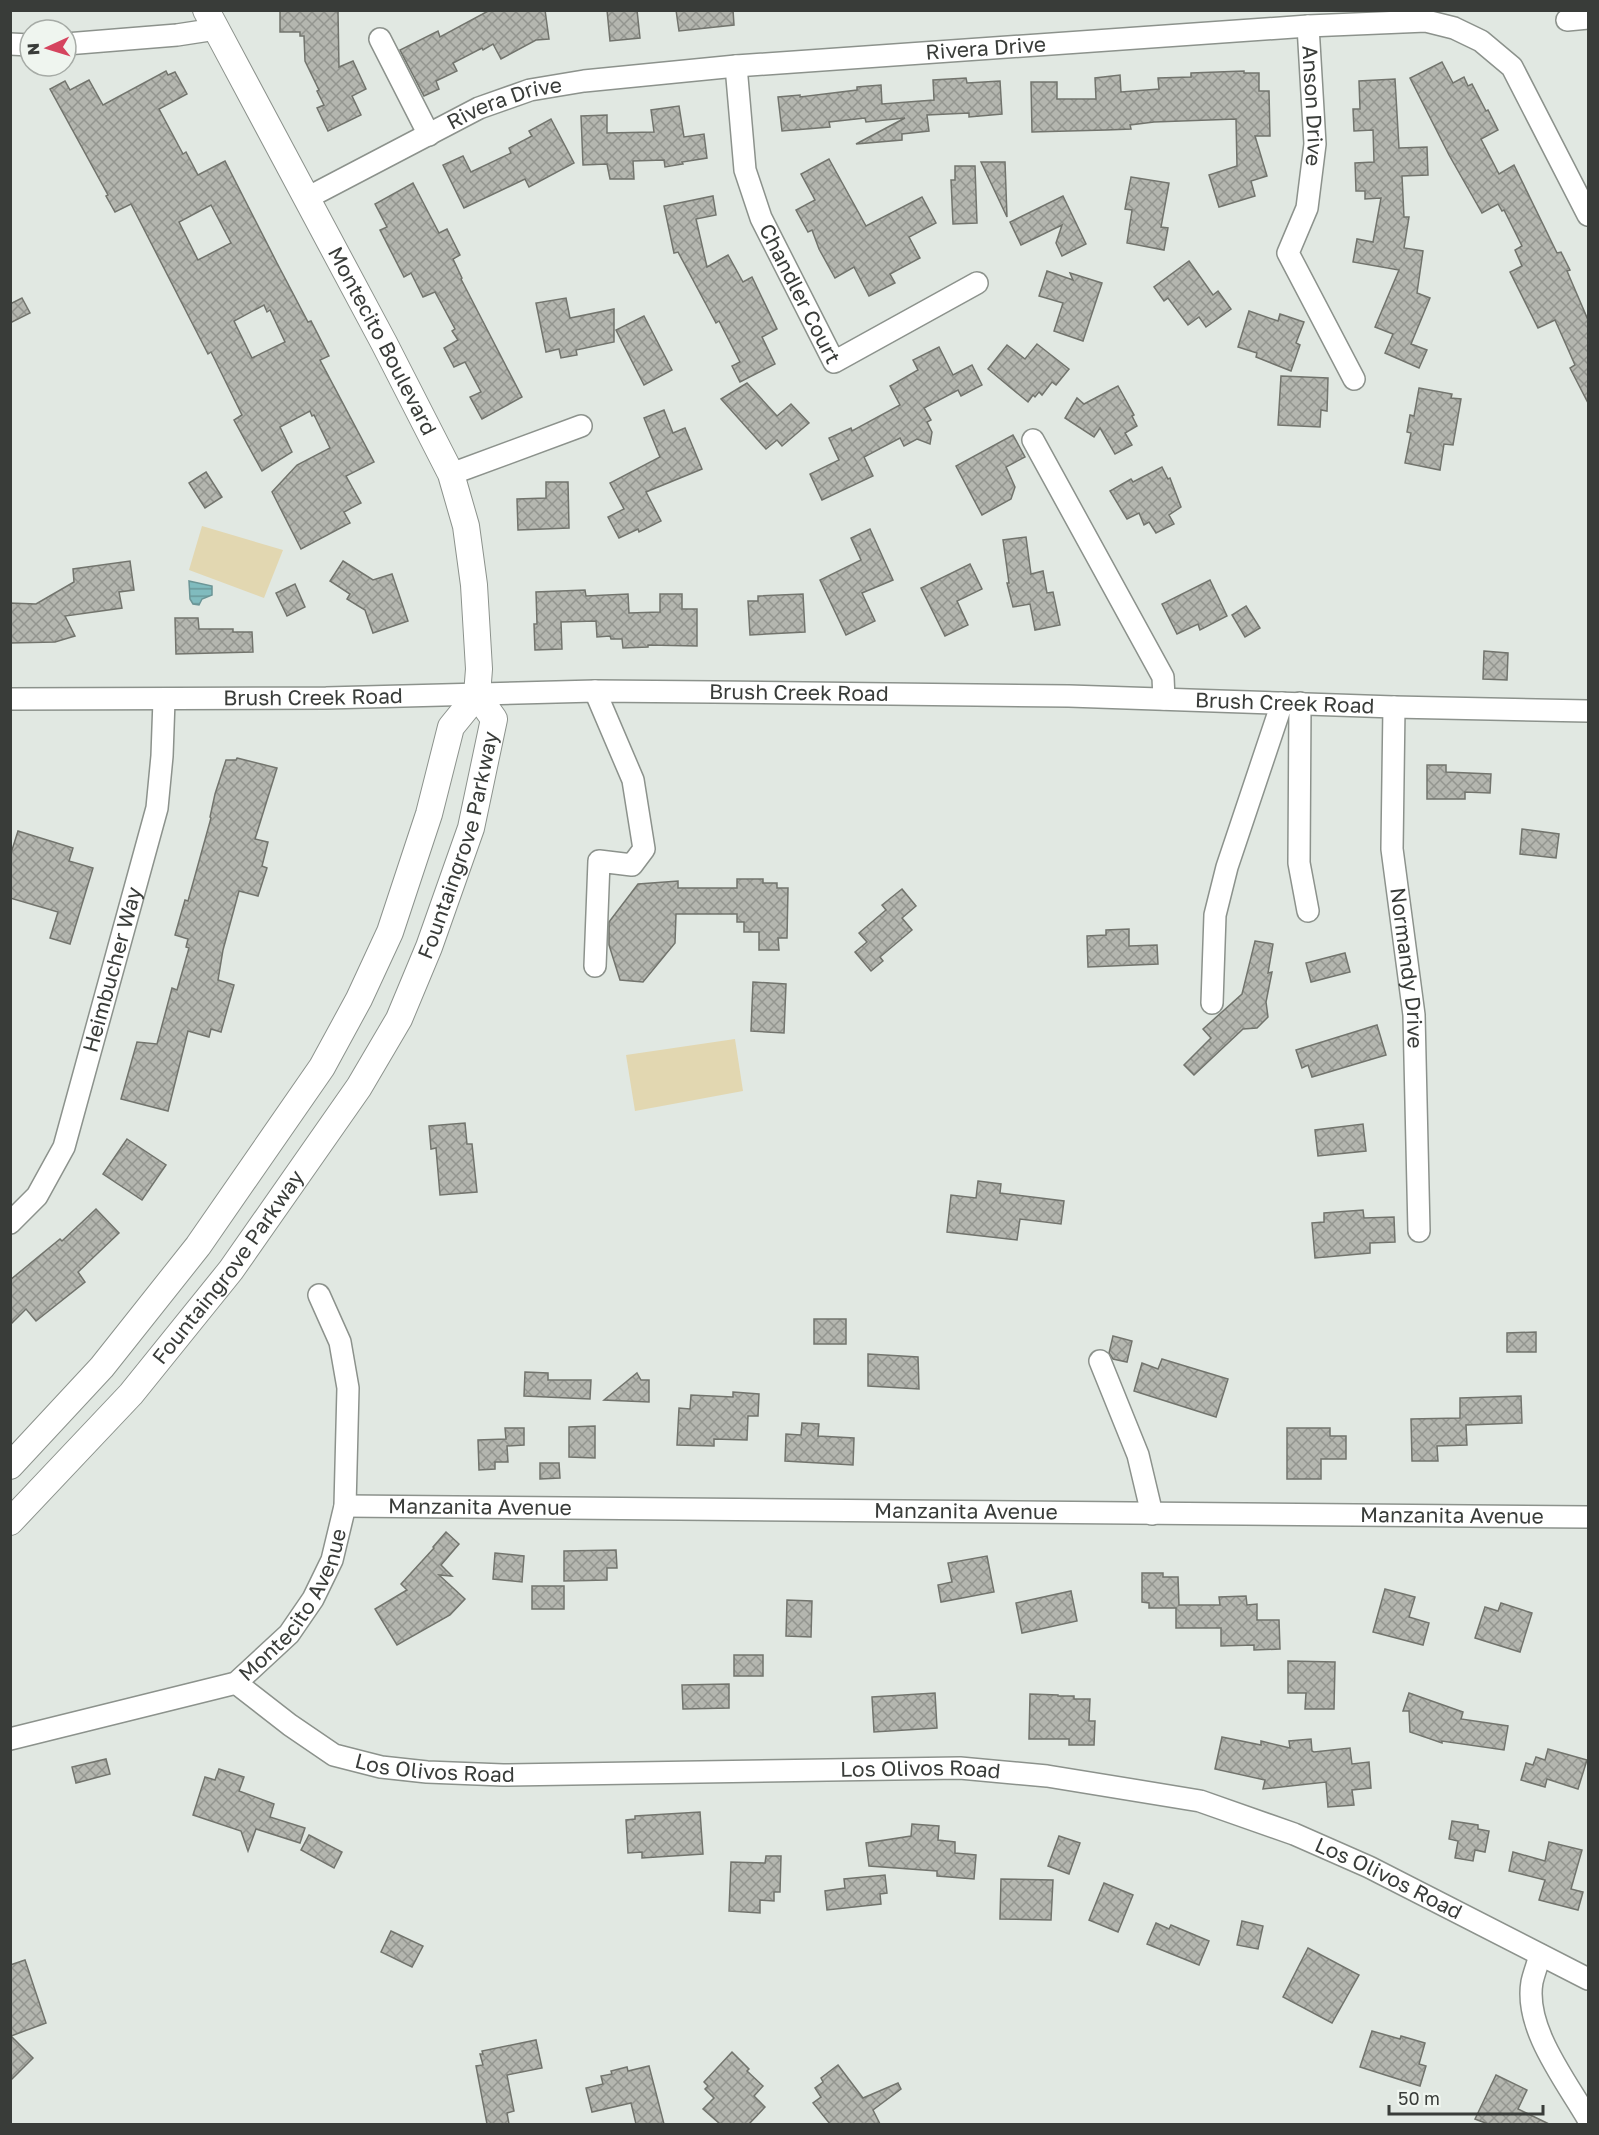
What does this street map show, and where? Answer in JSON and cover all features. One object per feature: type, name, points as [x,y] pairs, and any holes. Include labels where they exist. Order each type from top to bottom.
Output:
[{"type":"main road","name":"Montecito Boulevard","points":[[211,20],[451,474],[466,526],[474,585],[479,669],[477,695]]},
{"type":"main road","name":"Fountaingrove Parkway","points":[[10,1466],[102,1367],[198,1246],[322,1067],[359,999],[390,932],[429,814],[451,727],[477,695],[494,719],[471,828],[429,947],[399,1019],[359,1087],[231,1270],[131,1394],[10,1522]]},
{"type":"street","points":[[1567,20],[1588,18]]},
{"type":"street","points":[[78,43],[177,35],[211,20]]},
{"type":"street","name":"Rivera Drive","points":[[307,198],[478,108],[530,90],[584,81],[736,66],[1308,26],[1426,21],[1454,28],[1482,41],[1512,67],[1588,215]]},
{"type":"street","name":"Anson Drive","points":[[1308,26],[1314,144],[1306,208],[1288,253],[1354,379]]},
{"type":"street","points":[[380,39],[429,135]]},
{"type":"street","name":"Chandler Court","points":[[736,66],[745,170],[761,218],[834,362],[977,283]]},
{"type":"street","points":[[451,474],[582,426]]},
{"type":"street","points":[[1033,440],[1163,677],[1164,699]]},
{"type":"street","points":[[595,691],[633,780],[644,849],[632,866],[599,861],[595,966]]},
{"type":"street","name":"Brush Creek Road","points":[[10,699],[164,700],[595,691],[1069,696],[1588,711]]},
{"type":"street","name":"Heimbucher Way","points":[[10,1222],[38,1196],[64,1147],[157,808],[164,700]]},
{"type":"street","points":[[1291,703],[1299,863],[1308,912]]},
{"type":"street","points":[[1212,1003],[1215,915],[1227,867],[1291,703]]},
{"type":"street","name":"Normandy Drive","points":[[1394,707],[1392,849],[1414,1015],[1419,1231]]},
{"type":"street","name":"Montecito Avenue","points":[[10,1739],[236,1683],[289,1634],[313,1599],[332,1560],[345,1506],[348,1388],[340,1342],[319,1295]]},
{"type":"street","points":[[1100,1361],[1138,1455],[1152,1514]]},
{"type":"street","name":"Manzanita Avenue","points":[[345,1506],[1588,1517]]},
{"type":"street","name":"Los Olivos Road","points":[[236,1683],[290,1725],[334,1755],[381,1767],[427,1772],[503,1775],[960,1768],[1047,1776],[1200,1801],[1294,1834],[1370,1867],[1588,1979]]},
{"type":"street","points":[[1540,1954],[1532,1990],[1540,2034],[1588,2119]]},
{"type":"shaded area","points":[[202,526],[283,550],[264,598],[189,570]]},
{"type":"shaded area","points":[[735,1039],[743,1091],[635,1111],[626,1055]]},
{"type":"water","points":[[189,581],[212,586],[212,595],[202,599],[199,605],[193,604],[190,599]]},
{"type":"building","points":[[490,10],[545,10],[549,39],[536,40],[501,59],[493,44],[483,50],[482,48],[453,63],[457,71],[436,81],[439,89],[424,96],[400,50],[438,31],[440,37]]},
{"type":"building","points":[[607,10],[637,10],[640,38],[610,41]]},
{"type":"building","points":[[676,10],[733,10],[734,25],[679,31]]},
{"type":"building","points":[[280,11],[338,11],[339,67],[353,61],[366,89],[352,96],[361,115],[328,131],[317,108],[324,105],[305,61],[304,36],[300,36],[300,32],[280,32]]},
{"type":"building","points":[[1442,62],[1453,83],[1464,77],[1468,86],[1472,84],[1486,111],[1488,110],[1498,130],[1481,139],[1499,174],[1514,165],[1557,253],[1561,252],[1570,270],[1567,271],[1588,320],[1588,403],[1570,368],[1575,365],[1555,320],[1538,328],[1510,272],[1522,266],[1515,250],[1522,246],[1504,210],[1502,211],[1498,204],[1482,213],[1449,155],[1410,78]]},
{"type":"building","points":[[166,71],[168,75],[175,72],[187,94],[159,109],[183,154],[186,152],[198,175],[225,161],[308,322],[311,321],[329,356],[320,360],[374,462],[346,476],[361,503],[344,512],[350,523],[301,549],[272,492],[297,465],[330,448],[310,411],[280,427],[292,452],[262,471],[234,420],[242,415],[211,352],[208,354],[131,204],[115,212],[50,89],[65,81],[70,90],[89,80],[103,105]],"holes":[[[211,205],[231,243],[198,260],[179,222]],[[264,305],[267,312],[270,310],[285,342],[252,358],[234,321]]]},
{"type":"building","points":[[1244,71],[1244,73],[1259,73],[1259,91],[1269,91],[1270,136],[1255,136],[1267,176],[1251,181],[1255,196],[1219,207],[1209,175],[1237,166],[1236,119],[1154,122],[1130,125],[1131,129],[1032,132],[1031,82],[1057,82],[1057,99],[1096,99],[1095,78],[1120,75],[1121,92],[1159,89],[1158,78],[1191,77],[1191,73]]},
{"type":"building","points":[[966,78],[967,83],[1000,81],[1002,114],[969,117],[969,113],[927,115],[929,131],[902,134],[902,140],[856,144],[905,118],[866,122],[865,118],[829,122],[830,127],[782,131],[778,97],[800,95],[800,97],[881,85],[882,104],[934,100],[933,80]]},
{"type":"building","points":[[1395,79],[1399,148],[1427,147],[1428,175],[1402,176],[1404,217],[1409,217],[1404,248],[1423,251],[1417,293],[1430,298],[1411,344],[1427,350],[1419,368],[1385,353],[1393,334],[1375,327],[1399,270],[1353,262],[1357,239],[1373,242],[1381,198],[1365,199],[1365,191],[1356,191],[1355,163],[1374,162],[1373,130],[1354,131],[1353,109],[1360,109],[1359,81]]},
{"type":"building","points":[[679,106],[684,137],[704,134],[707,158],[665,167],[664,160],[633,161],[634,179],[610,179],[607,164],[583,165],[581,116],[607,115],[607,133],[654,132],[651,110]]},
{"type":"building","points":[[551,119],[574,163],[529,187],[525,179],[464,208],[443,165],[463,156],[471,172],[511,153],[509,148],[532,136],[529,131]]},
{"type":"building","points":[[829,159],[866,226],[922,197],[936,223],[909,237],[920,258],[890,274],[895,283],[869,296],[854,267],[835,278],[819,249],[812,230],[808,232],[796,210],[815,200],[801,174]]},
{"type":"building","points":[[981,162],[1005,162],[1007,217]]},
{"type":"building","points":[[955,166],[975,166],[977,223],[953,224],[951,180],[955,180]]},
{"type":"building","points":[[1131,177],[1169,183],[1161,227],[1168,228],[1164,250],[1127,243],[1132,210],[1125,209]]},
{"type":"building","points":[[413,183],[439,233],[447,229],[460,255],[453,259],[461,279],[522,397],[482,419],[470,397],[481,392],[465,362],[454,367],[444,348],[458,340],[452,331],[455,329],[435,292],[423,297],[411,273],[404,277],[380,230],[387,227],[375,204]]},
{"type":"building","points":[[713,196],[716,215],[696,219],[707,267],[728,255],[743,282],[752,277],[777,329],[762,337],[775,364],[740,382],[732,366],[740,362],[719,321],[716,323],[678,252],[674,253],[664,206]]},
{"type":"building","points":[[1063,196],[1086,244],[1062,256],[1056,243],[1062,225],[1021,245],[1010,222]]},
{"type":"building","points":[[1189,261],[1213,295],[1218,291],[1231,309],[1206,327],[1199,317],[1188,325],[1168,298],[1164,301],[1154,287]]},
{"type":"building","points":[[1047,271],[1073,280],[1070,273],[1102,283],[1083,341],[1054,331],[1063,303],[1039,296]]},
{"type":"building","points":[[22,298],[30,313],[10,323],[10,304]]},
{"type":"building","points":[[566,298],[570,318],[614,309],[614,342],[576,350],[577,355],[561,358],[559,349],[546,352],[536,303]]},
{"type":"building","points":[[1249,311],[1278,321],[1280,314],[1304,322],[1296,343],[1300,345],[1291,371],[1256,357],[1257,353],[1238,347]]},
{"type":"building","points":[[644,316],[672,370],[644,385],[616,330]]},
{"type":"building","points":[[1037,344],[1069,369],[1056,385],[1052,382],[1042,395],[1039,392],[1035,397],[1033,395],[1028,402],[988,369],[1007,345],[1025,359]]},
{"type":"building","points":[[939,347],[953,375],[972,365],[982,385],[961,396],[958,390],[924,408],[931,420],[927,422],[932,432],[930,444],[917,439],[904,446],[900,438],[864,457],[873,476],[822,500],[810,474],[839,460],[829,438],[851,428],[852,431],[900,405],[890,386],[918,370],[913,360]]},
{"type":"building","points":[[1281,376],[1328,378],[1327,411],[1321,410],[1320,427],[1278,425]]},
{"type":"building","points":[[747,383],[777,416],[791,404],[809,423],[782,446],[777,440],[766,449],[721,399]]},
{"type":"building","points":[[1118,386],[1134,415],[1132,416],[1137,426],[1125,433],[1132,445],[1115,454],[1100,428],[1094,437],[1065,418],[1077,398],[1084,404]]},
{"type":"building","points":[[1419,388],[1452,394],[1451,398],[1461,399],[1453,445],[1444,444],[1440,470],[1405,463],[1411,433],[1407,432],[1410,415],[1414,416]]},
{"type":"building","points":[[664,410],[673,433],[685,428],[702,469],[646,492],[661,521],[639,532],[638,529],[619,538],[608,517],[624,509],[610,483],[660,457],[644,418]]},
{"type":"building","points":[[1013,435],[1025,457],[1006,467],[1015,487],[1011,499],[982,515],[956,466]]},
{"type":"building","points":[[1162,467],[1168,479],[1170,478],[1181,507],[1169,515],[1174,524],[1156,533],[1149,522],[1144,525],[1139,513],[1127,519],[1110,491],[1131,479],[1133,482]]},
{"type":"building","points":[[206,472],[222,497],[205,508],[189,483]]},
{"type":"building","points":[[546,482],[568,482],[569,528],[518,530],[517,499],[546,498]]},
{"type":"building","points":[[870,529],[893,580],[862,593],[875,621],[846,635],[820,580],[861,560],[851,538]]},
{"type":"building","points":[[1026,537],[1031,574],[1043,571],[1047,593],[1053,592],[1060,625],[1035,630],[1030,604],[1013,607],[1007,583],[1009,583],[1003,540]]},
{"type":"building","points":[[130,561],[134,590],[119,592],[122,608],[65,616],[75,636],[55,642],[10,643],[10,603],[36,604],[74,582],[73,569]]},
{"type":"building","points":[[343,561],[373,580],[392,574],[408,621],[373,633],[365,610],[347,599],[350,594],[330,581]]},
{"type":"building","points":[[970,564],[982,589],[957,601],[968,625],[945,636],[921,588]]},
{"type":"building","points":[[1210,580],[1227,616],[1200,630],[1198,624],[1177,634],[1162,604]]},
{"type":"building","points":[[295,584],[305,607],[287,616],[276,593]]},
{"type":"building","points":[[585,590],[586,596],[628,594],[629,613],[660,612],[660,594],[682,594],[682,609],[697,609],[697,646],[648,645],[648,647],[623,648],[622,639],[611,639],[610,636],[597,637],[596,621],[561,622],[562,649],[535,650],[536,592]]},
{"type":"building","points":[[803,594],[805,632],[750,635],[748,601],[758,601],[758,596]]},
{"type":"building","points":[[1246,606],[1260,628],[1245,637],[1232,615]]},
{"type":"building","points":[[175,618],[198,618],[199,629],[233,629],[233,632],[252,632],[253,652],[176,654]]},
{"type":"building","points":[[1484,651],[1508,653],[1507,680],[1483,679]]},
{"type":"building","points":[[237,758],[277,768],[255,839],[268,842],[262,866],[267,868],[258,896],[239,891],[223,950],[218,980],[234,985],[221,1032],[211,1029],[209,1037],[188,1031],[168,1111],[121,1099],[137,1042],[157,1044],[172,988],[177,990],[189,948],[186,947],[188,939],[175,935],[185,900],[188,901],[226,760]]},
{"type":"building","points":[[1427,765],[1446,765],[1446,772],[1491,774],[1490,793],[1465,792],[1465,799],[1427,799]]},
{"type":"building","points":[[1522,829],[1559,834],[1556,858],[1520,854]]},
{"type":"building","points":[[18,831],[73,848],[69,861],[93,868],[70,944],[50,938],[58,912],[10,898],[10,856]]},
{"type":"building","points":[[737,879],[763,879],[763,883],[777,883],[777,888],[788,888],[787,938],[778,938],[779,950],[759,950],[759,932],[744,932],[744,922],[737,922],[737,914],[676,914],[675,943],[643,982],[620,980],[609,945],[609,922],[638,884],[678,881],[678,888],[737,888]]},
{"type":"building","points":[[902,889],[916,906],[902,918],[912,930],[880,957],[883,961],[871,971],[855,952],[867,942],[859,933],[886,910],[882,905]]},
{"type":"building","points":[[1129,929],[1129,946],[1157,945],[1158,964],[1088,967],[1087,936],[1106,935],[1106,930]]},
{"type":"building","points":[[1255,941],[1273,944],[1268,973],[1272,972],[1266,1002],[1268,1017],[1257,1028],[1243,1029],[1194,1075],[1184,1065],[1211,1038],[1203,1029],[1242,994]]},
{"type":"building","points":[[1345,953],[1350,972],[1311,982],[1306,963]]},
{"type":"building","points":[[753,982],[786,984],[784,1033],[751,1031]]},
{"type":"building","points":[[1377,1025],[1386,1055],[1312,1077],[1308,1065],[1302,1068],[1296,1050]]},
{"type":"building","points":[[465,1123],[467,1144],[472,1144],[477,1192],[440,1195],[436,1148],[431,1149],[429,1126]]},
{"type":"building","points":[[1363,1124],[1366,1151],[1318,1156],[1315,1130]]},
{"type":"building","points":[[127,1139],[166,1165],[142,1200],[103,1174]]},
{"type":"building","points":[[978,1181],[1001,1184],[1000,1193],[1064,1201],[1061,1224],[1020,1219],[1017,1240],[947,1232],[951,1195],[976,1198]]},
{"type":"building","points":[[96,1209],[119,1233],[78,1272],[85,1282],[36,1321],[26,1309],[10,1325],[10,1280],[60,1239],[62,1241]]},
{"type":"building","points":[[1363,1210],[1364,1218],[1394,1217],[1395,1242],[1370,1243],[1370,1253],[1315,1258],[1312,1223],[1324,1222],[1324,1213]]},
{"type":"building","points":[[814,1319],[846,1319],[846,1344],[814,1344]]},
{"type":"building","points":[[1536,1332],[1536,1352],[1507,1352],[1507,1333]]},
{"type":"building","points":[[1113,1336],[1132,1341],[1127,1362],[1113,1359],[1109,1353]]},
{"type":"building","points":[[868,1354],[918,1357],[919,1389],[868,1386]]},
{"type":"building","points":[[1162,1359],[1228,1379],[1216,1417],[1134,1391],[1142,1363],[1158,1369]]},
{"type":"building","points":[[525,1372],[548,1373],[548,1380],[591,1380],[590,1399],[524,1396]]},
{"type":"building","points":[[637,1373],[641,1380],[649,1380],[649,1402],[604,1400]]},
{"type":"building","points":[[733,1392],[759,1394],[758,1416],[748,1416],[747,1440],[714,1439],[714,1446],[677,1445],[679,1408],[690,1409],[691,1395],[733,1397]]},
{"type":"building","points":[[1521,1396],[1522,1423],[1466,1425],[1467,1445],[1437,1446],[1438,1461],[1412,1461],[1411,1419],[1460,1418],[1460,1398]]},
{"type":"building","points":[[802,1423],[819,1424],[818,1436],[854,1438],[853,1465],[785,1461],[786,1434],[801,1435]]},
{"type":"building","points":[[595,1426],[595,1458],[569,1457],[569,1427]]},
{"type":"building","points":[[505,1428],[524,1428],[524,1445],[507,1446],[508,1462],[495,1462],[495,1469],[479,1470],[478,1440],[506,1439]]},
{"type":"building","points":[[1287,1428],[1330,1428],[1330,1436],[1346,1436],[1346,1459],[1321,1459],[1321,1479],[1287,1479]]},
{"type":"building","points":[[540,1463],[559,1463],[560,1478],[540,1479]]},
{"type":"building","points":[[446,1532],[459,1544],[441,1565],[452,1576],[439,1575],[465,1599],[450,1615],[397,1645],[375,1609],[407,1590],[401,1584]]},
{"type":"building","points":[[616,1550],[617,1568],[607,1568],[607,1580],[564,1581],[564,1551]]},
{"type":"building","points":[[495,1553],[524,1556],[522,1582],[493,1579]]},
{"type":"building","points":[[987,1556],[994,1592],[941,1602],[938,1585],[952,1582],[948,1563]]},
{"type":"building","points":[[1142,1573],[1163,1573],[1163,1577],[1178,1577],[1179,1605],[1220,1605],[1219,1597],[1246,1596],[1247,1605],[1257,1604],[1257,1620],[1279,1620],[1280,1649],[1254,1650],[1254,1645],[1221,1646],[1221,1628],[1176,1628],[1176,1608],[1149,1608],[1149,1603],[1142,1602]]},
{"type":"building","points":[[532,1586],[564,1586],[564,1609],[532,1609]]},
{"type":"building","points":[[1385,1589],[1415,1597],[1409,1617],[1429,1623],[1423,1645],[1373,1632]]},
{"type":"building","points":[[1071,1591],[1077,1621],[1022,1633],[1016,1603]]},
{"type":"building","points":[[787,1600],[812,1601],[811,1637],[786,1636]]},
{"type":"building","points":[[1501,1603],[1532,1613],[1520,1652],[1475,1638],[1485,1607],[1498,1611]]},
{"type":"building","points":[[734,1655],[763,1655],[763,1676],[734,1676]]},
{"type":"building","points":[[1288,1661],[1335,1662],[1334,1709],[1305,1709],[1306,1693],[1288,1693]]},
{"type":"building","points":[[729,1684],[729,1708],[683,1709],[682,1685]]},
{"type":"building","points":[[935,1693],[937,1728],[874,1732],[872,1697]]},
{"type":"building","points":[[1409,1693],[1463,1712],[1461,1719],[1508,1726],[1504,1750],[1442,1741],[1442,1743],[1410,1732],[1409,1711],[1403,1711]]},
{"type":"building","points":[[1030,1694],[1090,1699],[1089,1721],[1095,1721],[1094,1745],[1069,1745],[1069,1739],[1029,1739]]},
{"type":"building","points":[[1222,1737],[1261,1745],[1261,1741],[1290,1748],[1289,1741],[1311,1739],[1314,1752],[1350,1748],[1352,1764],[1369,1762],[1371,1788],[1352,1790],[1354,1805],[1328,1807],[1326,1782],[1263,1789],[1265,1780],[1215,1769]]},
{"type":"building","points":[[1548,1749],[1587,1760],[1578,1789],[1547,1779],[1545,1787],[1521,1780],[1526,1763],[1533,1765],[1536,1757],[1545,1760]]},
{"type":"building","points":[[106,1759],[110,1774],[76,1783],[72,1767]]},
{"type":"building","points":[[219,1769],[244,1777],[239,1791],[274,1804],[270,1817],[305,1828],[300,1843],[256,1829],[248,1851],[241,1831],[193,1815],[205,1777],[215,1780]]},
{"type":"building","points":[[700,1812],[703,1854],[642,1858],[642,1852],[628,1853],[626,1820],[635,1819],[635,1816]]},
{"type":"building","points":[[1452,1821],[1478,1825],[1478,1829],[1489,1831],[1485,1852],[1475,1850],[1473,1861],[1455,1858],[1458,1841],[1449,1839]]},
{"type":"building","points":[[912,1824],[939,1826],[938,1840],[955,1842],[955,1853],[976,1855],[974,1879],[937,1876],[937,1871],[869,1866],[866,1843],[911,1836]]},
{"type":"building","points":[[309,1835],[342,1852],[334,1868],[301,1850]]},
{"type":"building","points":[[1059,1836],[1080,1843],[1069,1874],[1048,1866]]},
{"type":"building","points":[[1549,1842],[1582,1850],[1571,1889],[1583,1892],[1578,1910],[1539,1900],[1545,1880],[1509,1871],[1513,1852],[1545,1861]]},
{"type":"building","points":[[766,1856],[781,1856],[780,1892],[774,1892],[774,1901],[760,1900],[760,1913],[729,1911],[731,1862],[765,1863]]},
{"type":"building","points":[[885,1875],[887,1893],[880,1894],[881,1904],[827,1910],[825,1891],[845,1888],[844,1879]]},
{"type":"building","points":[[1001,1879],[1053,1880],[1051,1920],[1000,1919]]},
{"type":"building","points":[[1104,1883],[1133,1895],[1118,1932],[1089,1920]]},
{"type":"building","points":[[1242,1921],[1263,1926],[1258,1949],[1237,1945]]},
{"type":"building","points":[[1156,1923],[1169,1929],[1171,1925],[1209,1941],[1199,1965],[1147,1944]]},
{"type":"building","points":[[391,1931],[423,1946],[412,1967],[381,1952]]},
{"type":"building","points":[[1308,1948],[1359,1975],[1332,2023],[1283,1997]]},
{"type":"building","points":[[25,1960],[46,2023],[11,2036],[33,2058],[10,2081],[10,1965]]},
{"type":"building","points":[[1372,2031],[1425,2043],[1419,2064],[1426,2066],[1420,2086],[1360,2067]]},
{"type":"building","points":[[536,2040],[542,2068],[507,2075],[514,2111],[507,2113],[509,2124],[487,2124],[476,2066],[483,2065],[480,2054],[483,2054],[482,2051]]},
{"type":"building","points":[[732,2052],[763,2086],[754,2096],[765,2107],[749,2124],[720,2124],[703,2109],[714,2098],[705,2089],[708,2086],[704,2082]]},
{"type":"building","points":[[838,2065],[863,2098],[898,2083],[901,2089],[873,2110],[880,2124],[830,2124],[813,2103],[821,2097],[815,2088],[823,2082],[821,2078]]},
{"type":"building","points":[[649,2066],[664,2124],[636,2124],[631,2103],[592,2112],[586,2088],[603,2084],[601,2076],[612,2074],[611,2071],[627,2067],[628,2071]]},
{"type":"building","points":[[1496,2075],[1527,2090],[1518,2109],[1549,2124],[1488,2124],[1475,2119]]}]
